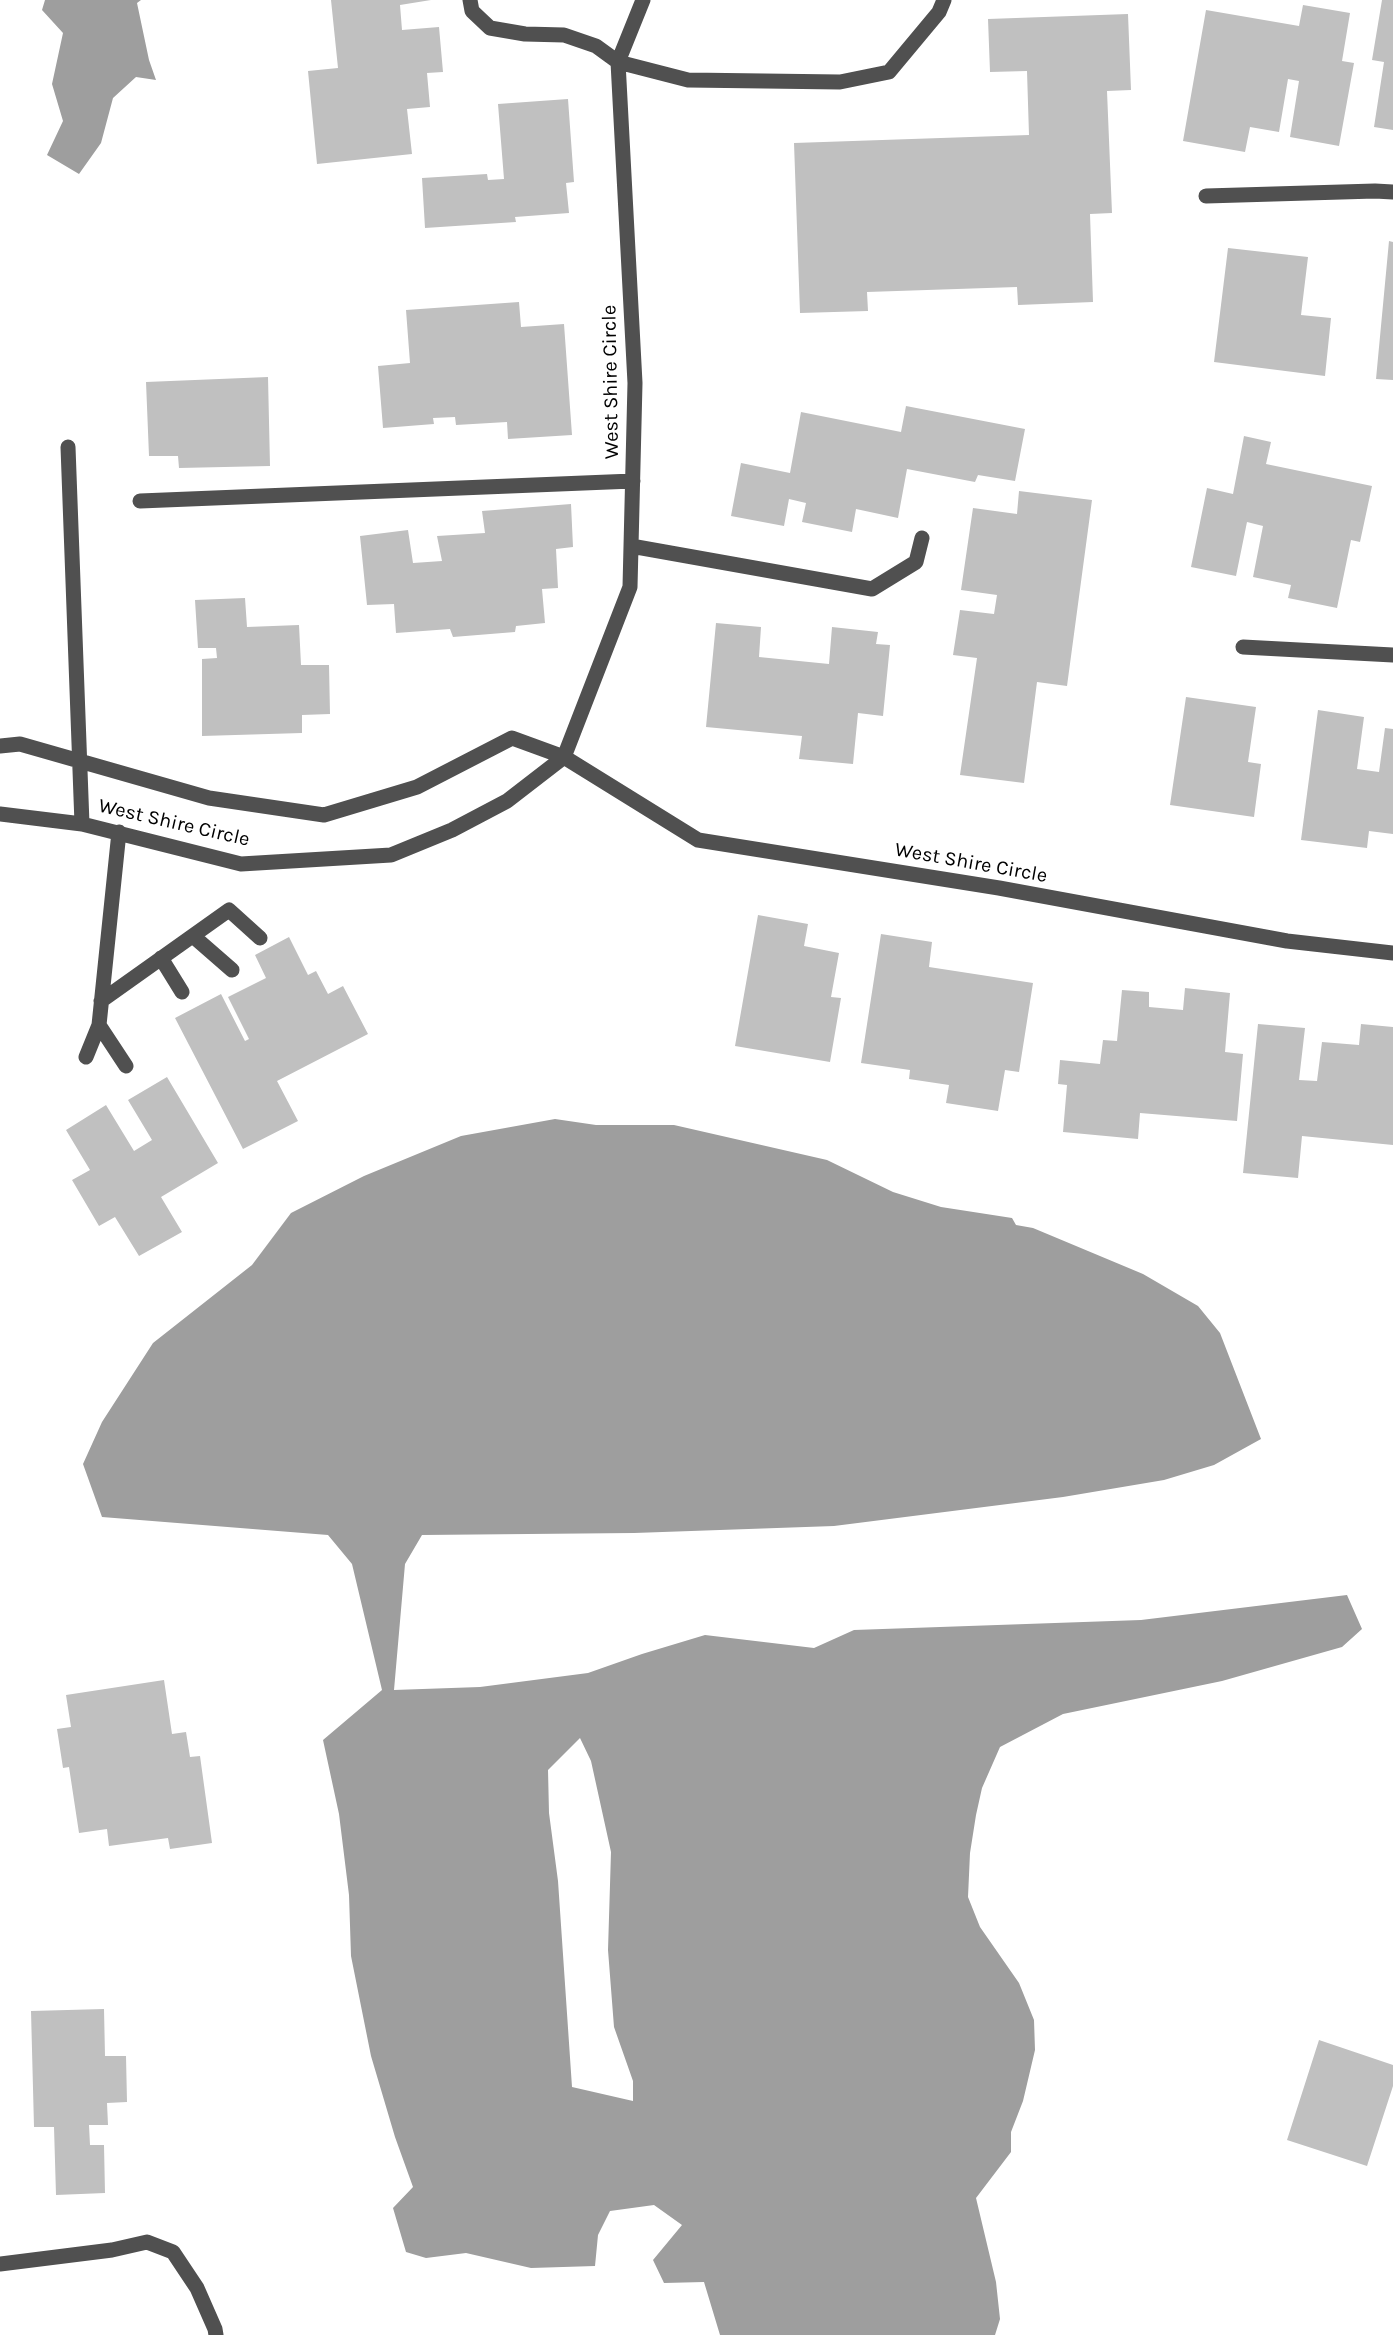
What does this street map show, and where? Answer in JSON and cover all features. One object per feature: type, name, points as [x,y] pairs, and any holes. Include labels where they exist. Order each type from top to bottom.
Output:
[{"type":"street","points":[[470,0],[472,11],[490,28],[525,34],[564,35],[596,46],[618,62],[688,80],[840,82],[888,72],[939,12],[944,0]]},
{"type":"street","name":"West Shire Circle","points":[[0,814],[82,824],[241,864],[391,855],[452,831],[507,801],[564,757],[630,587],[635,382],[618,62],[643,0]]},
{"type":"street","points":[[1206,196],[1393,192]]},
{"type":"street","points":[[68,447],[82,824]]},
{"type":"street","points":[[141,501],[633,481]]},
{"type":"street","points":[[631,546],[872,589],[916,562],[922,538]]},
{"type":"street","points":[[1244,647],[1393,655]]},
{"type":"street","name":"West Shire Circle","points":[[0,746],[20,744],[209,798],[324,815],[417,787],[512,738],[564,757],[698,840],[999,888],[1287,941],[1393,953]]},
{"type":"street","points":[[86,1057],[99,1025],[118,832]]},
{"type":"street","points":[[101,1001],[229,910],[261,938]]},
{"type":"street","points":[[193,936],[232,969]]},
{"type":"street","points":[[161,958],[182,992]]},
{"type":"street","points":[[99,1025],[126,1066]]},
{"type":"street","points":[[0,2264],[112,2250],[147,2242],[173,2252],[197,2288],[216,2335]]},
{"type":"shaded area","points":[[45,0],[141,0],[137,3],[149,60],[156,80],[136,77],[113,98],[101,143],[79,174],[47,155],[63,121],[52,84],[63,33],[42,10]]},
{"type":"shaded area","points":[[555,1119],[596,1125],[674,1125],[827,1160],[893,1192],[941,1207],[1012,1218],[1016,1225],[1033,1228],[1143,1274],[1198,1306],[1220,1333],[1261,1439],[1214,1465],[1164,1480],[1063,1497],[834,1526],[634,1533],[422,1535],[405,1564],[394,1690],[480,1687],[588,1673],[705,1635],[814,1648],[854,1630],[1141,1620],[1347,1595],[1362,1629],[1342,1647],[1222,1681],[1063,1714],[1000,1747],[982,1788],[976,1815],[970,1853],[968,1897],[980,1927],[1019,1983],[1034,2020],[1035,2050],[1023,2101],[1011,2132],[1011,2152],[976,2198],[996,2282],[1000,2319],[995,2335],[720,2335],[704,2282],[664,2283],[653,2260],[682,2225],[654,2205],[610,2211],[598,2235],[595,2266],[531,2268],[466,2253],[426,2258],[406,2252],[393,2208],[413,2187],[395,2137],[371,2056],[351,1956],[349,1895],[339,1814],[323,1740],[382,1690],[352,1564],[328,1535],[102,1517],[83,1464],[102,1422],[153,1343],[252,1265],[291,1213],[364,1176],[461,1136]],"holes":[[[580,1738],[591,1761],[611,1852],[608,1950],[614,2027],[633,2081],[633,2101],[572,2087],[558,1881],[549,1813],[548,1770]]]},
{"type":"building","points":[[331,0],[431,0],[400,5],[402,30],[439,27],[443,72],[427,73],[430,107],[407,109],[412,154],[317,164],[308,71],[338,68]]},
{"type":"building","points":[[1382,0],[1393,0],[1393,130],[1374,127],[1384,62],[1372,60]]},
{"type":"building","points":[[1303,5],[1350,13],[1342,61],[1354,63],[1339,146],[1290,137],[1299,81],[1288,79],[1279,132],[1250,127],[1245,152],[1183,141],[1206,10],[1299,26]]},
{"type":"building","points":[[1128,14],[1131,90],[1107,91],[1112,213],[1090,214],[1093,302],[1018,305],[1017,287],[867,292],[868,311],[800,313],[794,143],[1029,135],[1027,71],[990,72],[988,19]]},
{"type":"building","points":[[568,99],[574,182],[566,183],[569,213],[515,217],[516,222],[425,228],[422,178],[487,174],[488,180],[504,179],[498,104]]},
{"type":"building","points":[[1389,241],[1393,242],[1393,380],[1376,379]]},
{"type":"building","points":[[1228,248],[1308,257],[1301,315],[1331,318],[1325,376],[1214,362]]},
{"type":"building","points":[[519,302],[521,327],[564,324],[572,435],[508,439],[507,422],[456,425],[455,417],[433,418],[434,424],[383,428],[378,366],[410,363],[406,310]]},
{"type":"building","points":[[268,377],[270,466],[179,468],[178,456],[149,456],[146,382]]},
{"type":"building","points":[[906,406],[1025,429],[1015,481],[978,475],[975,482],[907,469],[898,518],[856,509],[852,532],[802,522],[806,503],[789,499],[784,526],[731,516],[741,463],[790,473],[801,412],[901,432]]},
{"type":"building","points":[[1244,436],[1271,442],[1266,464],[1372,486],[1360,542],[1351,540],[1337,608],[1288,598],[1291,585],[1253,577],[1263,526],[1247,522],[1236,576],[1191,567],[1207,488],[1233,494]]},
{"type":"building","points":[[1019,491],[1092,500],[1067,686],[1037,682],[1024,783],[960,775],[977,658],[953,655],[960,610],[994,614],[997,595],[961,590],[973,508],[1017,514]]},
{"type":"building","points":[[571,504],[573,547],[556,549],[558,588],[542,589],[545,623],[516,626],[515,632],[453,637],[450,629],[396,633],[394,604],[367,605],[360,536],[408,530],[413,563],[442,561],[437,536],[485,533],[482,511]]},
{"type":"building","points":[[245,598],[247,627],[299,625],[301,665],[329,665],[330,714],[302,715],[302,733],[202,736],[202,659],[217,658],[216,648],[198,648],[195,600]]},
{"type":"building","points":[[716,623],[761,627],[759,657],[829,664],[832,627],[878,632],[876,644],[890,645],[883,716],[858,713],[853,764],[799,759],[802,736],[706,727]]},
{"type":"building","points":[[1186,697],[1256,707],[1248,762],[1261,764],[1254,817],[1170,805]]},
{"type":"building","points":[[1318,710],[1364,717],[1357,769],[1379,772],[1385,728],[1393,729],[1393,834],[1369,831],[1367,848],[1301,840]]},
{"type":"building","points":[[758,915],[808,924],[804,946],[839,953],[831,997],[841,998],[830,1062],[735,1046]]},
{"type":"building","points":[[881,934],[932,942],[929,967],[1033,983],[1019,1072],[1005,1070],[998,1111],[946,1103],[949,1085],[909,1079],[910,1070],[861,1063]]},
{"type":"building","points":[[289,937],[308,975],[316,971],[328,994],[343,986],[368,1034],[277,1081],[298,1121],[243,1149],[175,1018],[221,994],[245,1041],[249,1039],[228,997],[266,978],[255,955]]},
{"type":"building","points":[[1185,988],[1230,993],[1225,1052],[1243,1054],[1237,1121],[1140,1113],[1138,1139],[1063,1132],[1067,1085],[1058,1084],[1060,1060],[1100,1064],[1103,1040],[1117,1041],[1122,990],[1149,992],[1149,1007],[1183,1010]]},
{"type":"building","points":[[1258,1024],[1305,1028],[1299,1080],[1317,1081],[1322,1042],[1359,1045],[1361,1024],[1393,1027],[1393,1145],[1302,1136],[1298,1178],[1243,1173]]},
{"type":"building","points":[[167,1077],[218,1163],[161,1197],[182,1232],[139,1256],[115,1217],[99,1226],[72,1180],[90,1170],[66,1130],[106,1105],[134,1151],[152,1140],[128,1100]]},
{"type":"building","points":[[164,1680],[172,1734],[186,1732],[190,1757],[200,1756],[212,1843],[170,1849],[168,1838],[109,1846],[107,1829],[79,1833],[69,1767],[63,1768],[57,1729],[71,1727],[66,1695]]},
{"type":"building","points":[[104,2009],[105,2056],[126,2056],[127,2102],[107,2103],[108,2125],[89,2125],[90,2145],[104,2145],[105,2193],[56,2195],[54,2127],[34,2127],[31,2011]]},
{"type":"building","points":[[1319,2040],[1393,2065],[1393,2086],[1367,2166],[1287,2140]]}]
